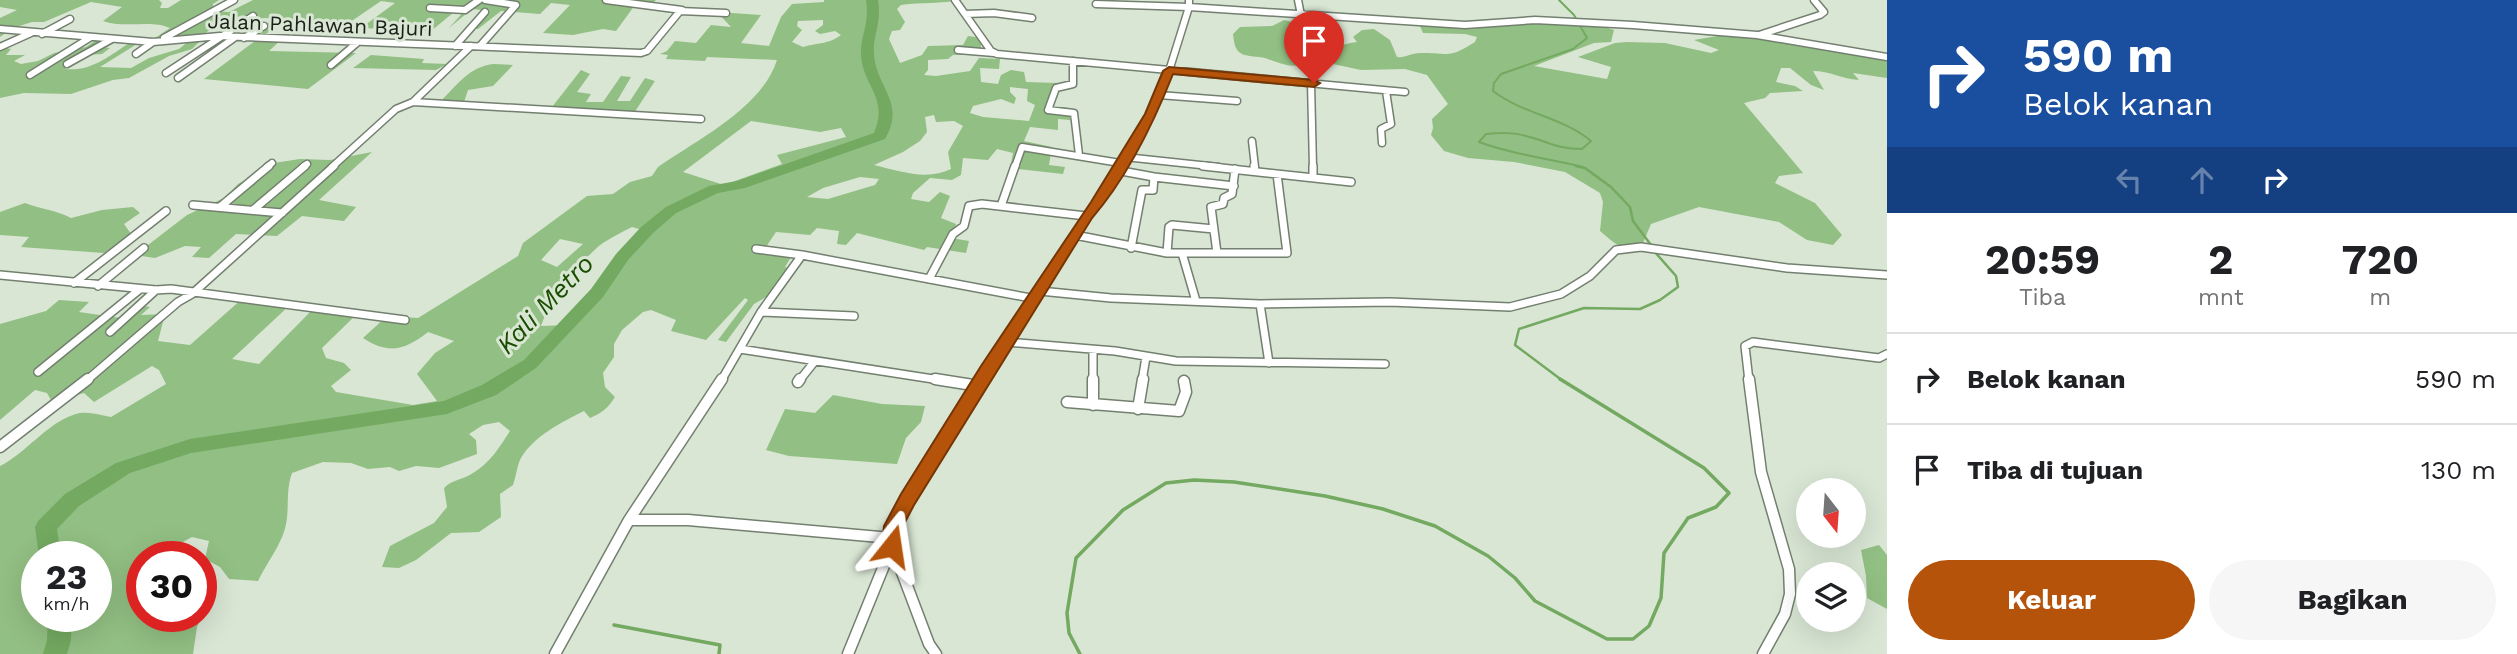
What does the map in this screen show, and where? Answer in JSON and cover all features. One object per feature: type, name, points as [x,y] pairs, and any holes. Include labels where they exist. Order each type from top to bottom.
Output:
[{"type":"street","points":[[136,54],[234,0]]},
{"type":"street","points":[[429,8],[461,10],[479,0]]},
{"type":"street","points":[[480,46],[516,5],[485,0]]},
{"type":"street","points":[[606,0],[726,13]]},
{"type":"street","points":[[955,0],[994,53]]},
{"type":"street","points":[[1298,0],[1303,15],[1312,83],[1313,178]]},
{"type":"street","points":[[1757,35],[1823,9],[1814,0]]},
{"type":"street","points":[[848,654],[892,542],[893,526],[1006,342],[1086,216],[1097,204],[1160,95],[1189,3]]},
{"type":"street","points":[[1096,4],[1189,3],[1303,15],[1482,26],[1520,20],[1599,23],[1757,35],[1887,57]]},
{"type":"street","name":"Jalan Pahlawan Bajuri","points":[[0,29],[156,42],[220,36],[641,53],[646,51],[682,10]]},
{"type":"street","points":[[455,46],[485,12]]},
{"type":"street","points":[[965,14],[994,13],[1032,18]]},
{"type":"street","points":[[166,73],[253,16]]},
{"type":"street","points":[[42,34],[69,19]]},
{"type":"street","points":[[244,38],[264,26]]},
{"type":"street","points":[[0,47],[31,33]]},
{"type":"street","points":[[30,75],[91,37]]},
{"type":"street","points":[[178,78],[234,38]]},
{"type":"street","points":[[67,64],[112,39]]},
{"type":"street","points":[[331,65],[358,42]]},
{"type":"street","points":[[0,447],[61,403],[178,302],[192,294],[392,112],[413,102],[471,46]]},
{"type":"street","points":[[958,50],[1405,92]]},
{"type":"street","points":[[1075,61],[1071,72],[1073,86],[1056,88],[1048,110],[1074,113],[1083,156]]},
{"type":"street","points":[[1382,143],[1382,128],[1391,124],[1386,91]]},
{"type":"street","points":[[1160,95],[1237,101]]},
{"type":"street","points":[[413,102],[701,119]]},
{"type":"street","points":[[1252,141],[1255,171]]},
{"type":"street","points":[[1001,206],[1022,147],[1120,163],[1235,169],[1351,182]]},
{"type":"street","points":[[220,207],[272,163]]},
{"type":"street","points":[[1120,163],[1154,177],[1234,186]]},
{"type":"street","points":[[253,210],[307,164]]},
{"type":"street","points":[[1217,253],[1211,206],[1224,204],[1224,198],[1232,194],[1235,169]]},
{"type":"street","points":[[1075,235],[1167,253],[1287,253],[1277,174]]},
{"type":"street","points":[[1131,248],[1142,190],[1153,190],[1154,177]]},
{"type":"street","points":[[929,279],[953,234],[964,226],[969,206],[982,204],[1086,216]]},
{"type":"street","points":[[193,205],[282,213]]},
{"type":"street","points":[[74,283],[166,211]]},
{"type":"street","points":[[1167,253],[1169,228],[1172,225],[1214,229]]},
{"type":"street","points":[[756,248],[1006,294],[1260,304],[1390,302],[1510,307],[1561,294],[1590,276],[1616,250],[1653,247],[1787,268],[1887,275]]},
{"type":"street","points":[[98,286],[144,248]]},
{"type":"street","points":[[1182,253],[1196,301]]},
{"type":"street","points":[[555,654],[629,520],[717,388],[761,312],[802,255]]},
{"type":"street","points":[[0,275],[98,286],[171,289],[192,294],[405,320]]},
{"type":"street","points":[[0,283],[10,276]]},
{"type":"street","points":[[38,372],[140,289]]},
{"type":"street","points":[[110,332],[156,290]]},
{"type":"street","points":[[1260,304],[1269,363]]},
{"type":"street","points":[[761,312],[790,317],[816,313],[854,316]]},
{"type":"street","points":[[1006,342],[1176,361],[1385,364]]},
{"type":"street","points":[[1763,654],[1785,614],[1790,594],[1789,569],[1761,472],[1745,346],[1753,342],[1879,358],[1887,354]]},
{"type":"street","points":[[740,349],[979,386]]},
{"type":"street","points":[[1093,350],[1093,405]]},
{"type":"street","points":[[1139,409],[1146,357]]},
{"type":"street","points":[[799,382],[815,361]]},
{"type":"street","points":[[1067,402],[1179,411],[1186,392],[1184,381]]},
{"type":"street","points":[[629,520],[678,520],[755,526],[892,542]]},
{"type":"street","points":[[892,542],[929,644],[936,654]]},
{"type":"green space","points":[[0,0],[159,0],[162,3],[160,8],[168,8],[181,0],[219,0],[213,4],[213,11],[229,12],[253,0],[656,0],[651,5],[635,5],[616,31],[603,29],[573,35],[543,33],[570,5],[551,3],[540,14],[501,11],[478,29],[470,28],[490,11],[472,9],[449,28],[466,9],[459,8],[431,31],[361,28],[395,3],[381,1],[340,29],[317,25],[281,25],[262,36],[283,38],[269,51],[356,53],[308,89],[204,79],[259,38],[251,37],[272,19],[236,23],[242,17],[229,17],[198,38],[203,38],[192,49],[169,56],[129,78],[113,80],[71,94],[24,93],[0,98],[0,42],[16,39],[2,47],[11,49],[6,55],[25,55],[14,61],[21,64],[38,61],[54,53],[86,47],[100,37],[116,38],[102,47],[110,48],[102,54],[85,55],[65,69],[74,69],[100,62],[131,42],[137,44],[100,67],[131,68],[149,58],[179,49],[189,41],[152,40],[170,28],[163,25],[103,21],[122,7],[91,2],[44,22],[32,22],[13,28],[0,37],[0,18],[17,10],[0,7]]},
{"type":"green space","points":[[824,0],[961,0],[901,5],[897,9],[905,22],[900,30],[892,31],[889,39],[900,63],[922,55],[928,46],[963,45],[968,36],[982,38],[980,54],[953,55],[948,59],[928,60],[928,70],[924,75],[970,71],[979,58],[1000,59],[999,69],[980,68],[981,82],[998,84],[1001,75],[1011,70],[1024,72],[1026,82],[1059,83],[1052,106],[1070,108],[1070,120],[1058,119],[1058,130],[1030,127],[1024,141],[1052,147],[1049,165],[1065,167],[1063,174],[1010,168],[1013,153],[997,149],[988,160],[963,158],[961,175],[952,180],[930,178],[913,193],[911,199],[929,202],[940,192],[950,196],[941,218],[956,224],[951,238],[969,241],[966,253],[927,247],[924,250],[857,233],[846,245],[837,244],[839,231],[817,228],[810,235],[776,232],[766,247],[794,252],[785,267],[792,269],[774,299],[766,297],[754,304],[726,342],[718,340],[748,300],[745,298],[706,340],[671,331],[676,320],[651,310],[643,312],[622,330],[614,344],[614,357],[603,373],[605,387],[615,397],[598,414],[590,418],[584,411],[549,430],[533,443],[520,461],[513,485],[500,494],[501,517],[479,532],[451,533],[416,560],[399,568],[382,567],[390,546],[434,523],[447,507],[444,488],[479,469],[494,455],[510,431],[499,422],[483,425],[469,434],[476,440],[477,454],[439,468],[416,466],[399,471],[390,467],[368,469],[351,463],[323,462],[292,473],[285,529],[258,581],[229,579],[217,565],[217,541],[192,537],[185,541],[126,541],[126,632],[196,632],[193,654],[0,654],[0,466],[44,432],[73,415],[92,413],[111,417],[166,384],[159,370],[152,366],[94,402],[84,393],[52,402],[47,393],[35,390],[0,420],[0,324],[46,311],[59,300],[89,302],[79,312],[121,318],[138,305],[150,307],[141,315],[165,314],[158,341],[190,345],[243,298],[291,304],[232,359],[259,364],[313,309],[359,312],[322,348],[326,358],[344,363],[351,370],[331,386],[336,392],[413,405],[437,401],[417,374],[435,353],[454,341],[428,332],[412,343],[389,348],[363,338],[387,316],[418,318],[518,256],[523,243],[587,196],[613,194],[630,182],[652,176],[658,167],[743,108],[758,93],[777,60],[707,57],[705,61],[666,59],[668,55],[660,54],[667,51],[675,41],[696,43],[711,25],[731,27],[717,12],[761,15],[741,43],[769,46],[781,17],[792,4]],"holes":[[[823,20],[823,25],[815,31],[820,34],[835,31],[841,35],[827,42],[803,47],[792,42],[802,30],[797,26],[798,21]],[[1010,87],[1028,89],[1027,101],[1035,105],[1029,121],[983,117],[970,113],[973,106],[1001,99],[1014,104],[1016,98],[1010,92]],[[934,115],[936,122],[954,121],[963,126],[948,152],[951,169],[923,175],[874,165],[920,141],[927,132],[925,117]],[[751,121],[820,132],[841,128],[846,137],[777,155],[782,164],[724,185],[683,172]],[[860,177],[879,179],[875,185],[828,199],[807,197],[823,188]],[[632,227],[646,231],[567,325],[541,326],[551,305],[576,270],[603,243]],[[560,239],[583,244],[557,267],[541,260]]]},
{"type":"green space","points":[[1284,20],[1318,28],[1321,34],[1309,43],[1320,47],[1357,42],[1353,37],[1362,30],[1374,29],[1390,40],[1397,57],[1417,53],[1453,53],[1475,42],[1477,37],[1465,34],[1423,33],[1420,26],[1424,23],[1493,25],[1586,21],[1614,30],[1611,42],[1594,43],[1534,66],[1607,79],[1611,67],[1578,57],[1615,43],[1627,42],[1665,43],[1711,53],[1719,50],[1694,40],[1729,34],[1887,58],[1887,78],[1853,73],[1859,80],[1813,71],[1824,90],[1811,85],[1790,68],[1781,68],[1776,82],[1795,86],[1803,91],[1770,93],[1765,98],[1744,103],[1803,173],[1779,176],[1775,183],[1815,203],[1842,235],[1833,245],[1807,240],[1779,222],[1699,207],[1651,224],[1640,250],[1634,250],[1618,245],[1600,231],[1603,202],[1600,193],[1565,172],[1514,162],[1468,158],[1444,151],[1431,135],[1432,119],[1448,104],[1427,75],[1405,69],[1361,70],[1333,64],[1329,56],[1311,55],[1302,64],[1290,66],[1244,55],[1237,50],[1233,34],[1240,27],[1272,26]]},
{"type":"green space","points":[[371,55],[424,59],[422,63],[447,64],[436,70],[353,68]]},
{"type":"green space","points":[[493,64],[513,65],[493,86],[468,90],[464,102],[440,102],[470,73]]},
{"type":"green space","points":[[581,70],[590,74],[577,92],[591,94],[586,102],[603,102],[621,76],[631,77],[617,101],[630,101],[645,78],[655,81],[634,113],[552,107]]},
{"type":"green space","points":[[372,152],[319,200],[356,207],[344,221],[302,216],[277,236],[236,234],[209,258],[192,257],[201,247],[185,246],[155,258],[135,255],[187,215],[224,198],[238,184],[274,163],[300,159],[330,160]]},
{"type":"green space","points":[[25,203],[71,218],[102,210],[133,207],[140,213],[124,224],[131,234],[104,253],[21,247],[29,237],[0,235],[0,212]]},
{"type":"green space","points":[[833,395],[882,404],[925,406],[921,422],[906,438],[897,464],[789,456],[766,450],[785,409],[815,413]]},
{"type":"green space","points":[[1879,545],[1887,555],[1887,609],[1867,598],[1866,562],[1863,562],[1861,550]]},
{"type":"waterway","name":"Kali Metro","points":[[48,541],[46,527],[72,500],[123,468],[190,446],[447,407],[489,390],[530,364],[597,293],[622,257],[647,230],[671,210],[714,189],[740,185],[880,136],[887,113],[868,59],[874,19],[872,0]]},
{"type":"waterway","points":[[1559,0],[1574,15],[1587,38],[1573,49],[1501,74],[1494,83],[1493,91],[1517,105],[1568,126],[1591,141],[1582,149],[1573,149],[1521,135],[1501,133],[1486,134],[1479,142],[1583,167]]},
{"type":"waterway","points":[[1576,166],[1585,168],[1611,187],[1630,207],[1633,221],[1651,245]]},
{"type":"waterway","points":[[1562,380],[1515,345],[1519,329],[1584,308],[1640,309],[1660,300],[1678,287],[1676,276],[1654,251]]},
{"type":"waterway","points":[[1080,654],[1069,633],[1067,613],[1076,558],[1123,510],[1166,483],[1194,480],[1234,482],[1325,496],[1383,509],[1435,526],[1488,556],[1515,578],[1535,601],[1607,639],[1633,639],[1649,626],[1661,598],[1664,553],[1688,518],[1716,507],[1729,493],[1704,468],[1562,380]]},
{"type":"waterway","points":[[614,625],[720,645],[719,654]]},
{"type":"waterway","name":"Kali Metro","points":[[55,654],[59,632]]},
{"type":"route","points":[[892,546],[893,526],[908,499],[987,370],[1086,216],[1097,204],[1151,114],[1169,71],[1314,83]]}]
